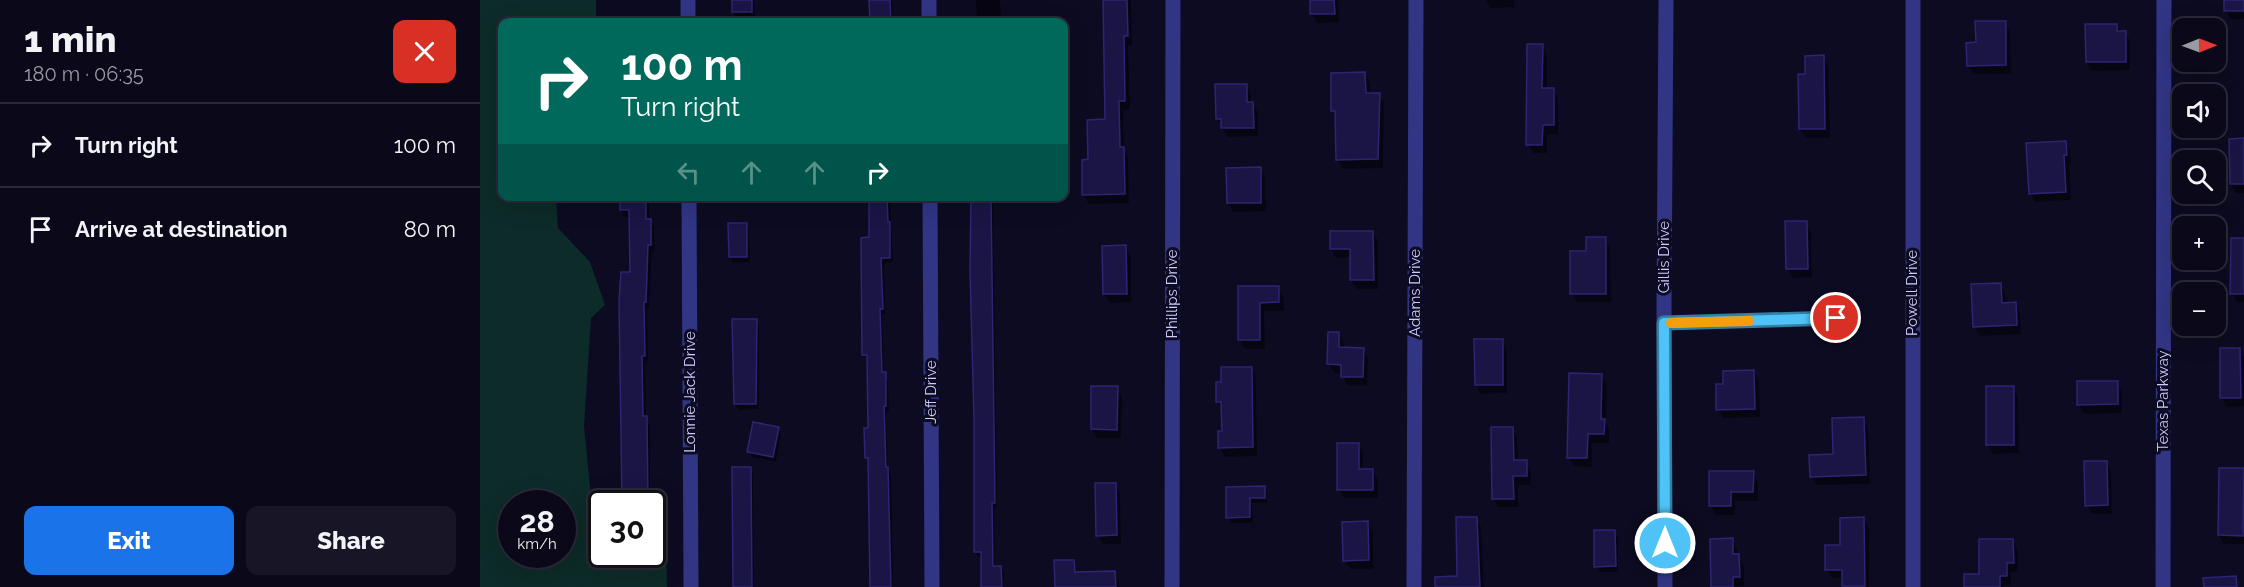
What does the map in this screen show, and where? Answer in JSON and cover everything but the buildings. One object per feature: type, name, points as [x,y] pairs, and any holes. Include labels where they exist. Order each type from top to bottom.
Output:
[{"type":"street","points":[[688,0],[688,18]]},
{"type":"street","points":[[929,0],[929,18]]},
{"type":"street","name":"Phillips Drive","points":[[1172,587],[1173,0]]},
{"type":"street","name":"Adams Drive","points":[[1414,587],[1416,0]]},
{"type":"street","name":"Gillis Drive","points":[[1665,587],[1666,0]]},
{"type":"street","name":"Powell Drive","points":[[1913,0],[1913,587]]},
{"type":"street","name":"Texas Parkway","points":[[2163,587],[2164,0]]},
{"type":"street","name":"Lonnie Jack Drive","points":[[689,201],[692,587]]},
{"type":"street","name":"Jeff Drive","points":[[930,201],[932,587]]},
{"type":"lane","points":[[1664,323],[1836,318]]},
{"type":"green space","points":[[480,0],[596,0],[596,18],[498,18],[498,201],[556,201],[558,228],[590,262],[605,305],[591,318],[584,426],[590,490],[588,490],[588,568],[666,568],[666,547],[667,587],[480,587]]},
{"type":"slow traffic","points":[[1671,323],[1749,321]]},
{"type":"route","points":[[1665,543],[1664,323],[1836,318]]}]
